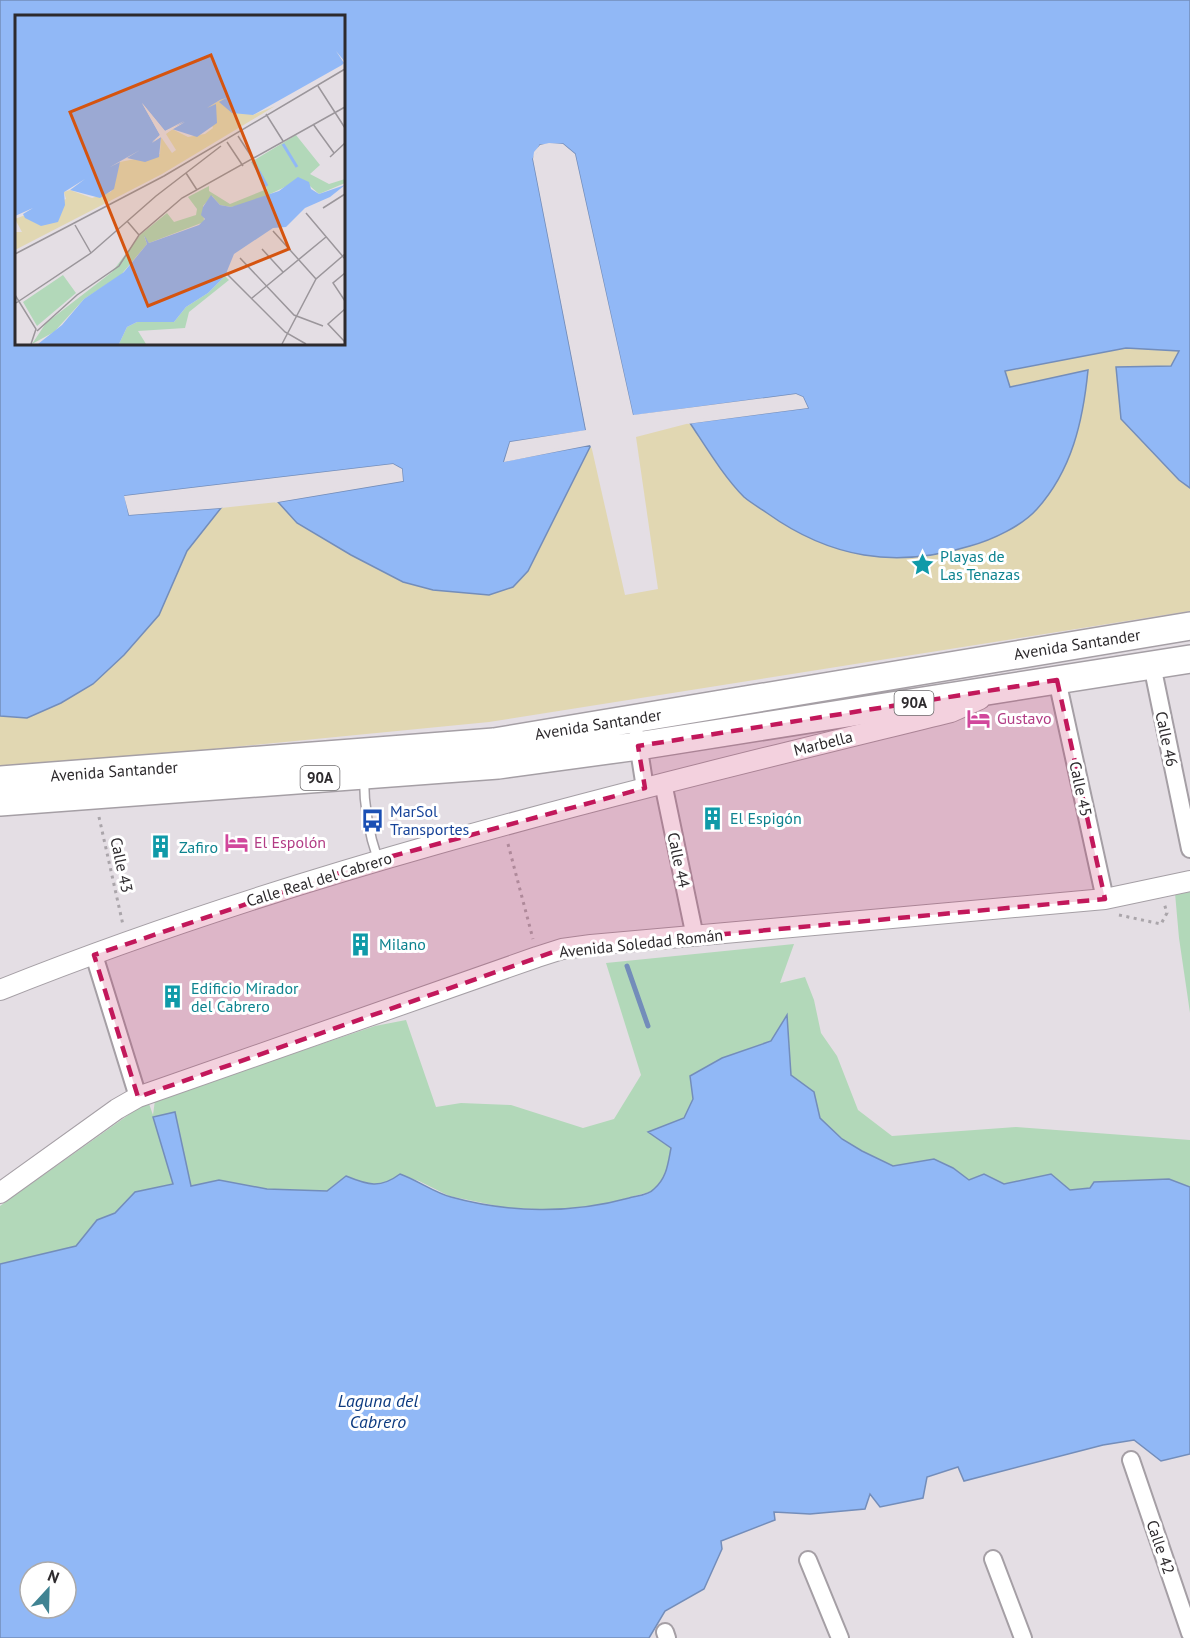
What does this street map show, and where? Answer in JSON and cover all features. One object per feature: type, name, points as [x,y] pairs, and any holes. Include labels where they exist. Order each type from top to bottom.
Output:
[{"type":"highway","name":"Avenida Santander","points":[[0,780],[494,742],[1190,626]]},
{"type":"highway","name":"Avenida Santander","points":[[0,802],[498,765],[638,746],[1190,659]]},
{"type":"street","name":"Calle 46","points":[[1152,665],[1190,849]]},
{"type":"street","name":"Calle 45","points":[[1057,680],[1105,898]]},
{"type":"street","name":"Marbella","points":[[654,785],[951,712],[999,690]]},
{"type":"street","name":"Calle 44","points":[[635,718],[638,746],[654,785],[695,937]]},
{"type":"street","name":"Calle Real del Cabrero","points":[[0,990],[126,941],[378,860],[654,785]]},
{"type":"street","name":"Avenida Soledad Román","points":[[0,1193],[117,1109],[138,1097],[562,950],[591,945],[1105,898],[1190,881]]},
{"type":"street","points":[[94,955],[138,1097]]},
{"type":"street","name":"Calle 42","points":[[1131,1460],[1190,1633]]},
{"type":"street","points":[[808,1560],[840,1638]]},
{"type":"street","points":[[993,1560],[1023,1638]]},
{"type":"lane","points":[[364,775],[364,801],[378,860]]},
{"type":"path","name":"Calle 43","points":[[94,794],[126,941]]},
{"type":"path","points":[[502,825],[537,957]]},
{"type":"path","points":[[1118,915],[1161,924],[1167,913],[1164,902],[1155,902]]},
{"type":"highlighted area","points":[[1057,680],[1105,899],[562,949],[138,1097],[94,955],[378,860],[645,788],[638,746]]},
{"type":"green space","points":[[1190,892],[1190,1013],[1175,893]]},
{"type":"green space","points":[[794,944],[780,983],[805,977],[814,1000],[821,1033],[837,1056],[858,1110],[892,1136],[1016,1127],[1190,1140],[1190,1187],[1168,1179],[1070,1190],[1051,1174],[1004,1184],[984,1174],[969,1180],[953,1168],[934,1159],[893,1166],[842,1139],[819,1118],[813,1092],[791,1075],[787,1016],[771,1041],[722,1058],[690,1076],[693,1099],[671,1148],[666,1174],[653,1191],[609,1203],[564,1210],[507,1208],[449,1196],[419,1181],[400,1175],[380,1184],[361,1182],[346,1176],[327,1191],[267,1189],[219,1180],[191,1186],[175,1112],[153,1117],[174,1184],[135,1192],[115,1213],[97,1220],[77,1246],[0,1264],[0,1206],[148,1101],[153,1115],[155,1100],[375,1026],[406,1020],[436,1107],[461,1103],[511,1105],[583,1128],[614,1119],[641,1075],[606,963]]},
{"type":"sand","name":"Playas de Las Tenazas","points":[[1126,348],[1179,351],[1172,366],[1117,367],[1179,480],[1190,488],[1190,611],[489,722],[0,770],[0,716],[27,718],[159,615],[187,551],[221,508],[278,502],[297,523],[351,555],[528,571],[591,445],[625,595],[658,589],[636,437],[690,423],[716,462],[1088,371],[1009,387],[1004,371]]},
{"type":"water","points":[[0,0],[1190,0],[1190,488],[1179,480],[1121,419],[1116,367],[1171,366],[1179,351],[1126,348],[1005,371],[1010,387],[1088,370],[1079,426],[1059,478],[1037,509],[1006,532],[979,543],[942,553],[889,558],[839,549],[791,528],[744,497],[722,471],[690,423],[808,408],[803,397],[796,394],[633,416],[575,154],[563,144],[540,145],[533,159],[586,431],[510,442],[504,461],[591,445],[528,571],[513,587],[489,595],[433,590],[403,582],[297,523],[278,502],[403,481],[402,469],[393,464],[125,496],[129,515],[221,508],[187,551],[159,615],[124,655],[93,684],[61,703],[27,718],[0,716]]},
{"type":"water","name":"Laguna del Cabrero","points":[[787,1015],[791,1075],[814,1092],[820,1118],[842,1139],[893,1166],[934,1159],[953,1168],[969,1180],[984,1174],[1004,1184],[1051,1174],[1070,1190],[1090,1188],[1094,1182],[1169,1179],[1190,1187],[1190,1454],[1161,1461],[1134,1440],[1103,1445],[964,1481],[958,1467],[927,1477],[923,1498],[880,1507],[870,1494],[865,1509],[810,1514],[774,1512],[775,1520],[721,1541],[722,1549],[704,1589],[665,1611],[649,1638],[0,1638],[0,1264],[76,1246],[97,1220],[115,1213],[135,1192],[173,1184],[153,1117],[175,1112],[191,1186],[219,1180],[267,1189],[327,1191],[346,1176],[361,1182],[380,1184],[400,1174],[445,1195],[495,1206],[540,1210],[585,1207],[646,1194],[658,1185],[668,1165],[671,1148],[648,1132],[684,1118],[693,1099],[690,1076],[722,1058],[771,1041]]},
{"type":"pier","points":[[563,144],[575,154],[633,415],[796,394],[803,397],[808,408],[687,424],[690,420],[804,406],[801,399],[796,397],[631,418],[572,156],[562,147],[549,146],[537,153],[536,159],[589,431],[587,434],[513,445],[508,458],[590,442],[594,445],[592,449],[590,445],[504,462],[510,442],[586,430],[533,159],[534,152],[540,145]]},
{"type":"pier","points":[[393,464],[402,469],[403,481],[275,503],[277,499],[400,478],[399,470],[392,467],[128,498],[131,512],[221,505],[224,507],[221,508],[129,515],[124,496]]},
{"type":"waterway","points":[[627,966],[648,1026]]},
{"type":"place","name":"Playas de Las Tenazas","points":[[922,565]]},
{"type":"place","name":"Gustavo","points":[[979,718]]},
{"type":"place","name":"El Espigón","points":[[712,818]]},
{"type":"place","name":"MarSol Transportes","points":[[372,820]]},
{"type":"place","name":"El Espolón","points":[[236,842]]},
{"type":"place","name":"Zafiro","points":[[161,847]]},
{"type":"place","name":"Milano","points":[[361,944]]},
{"type":"place","name":"Edificio Mirador del Cabrero","points":[[173,997]]}]
